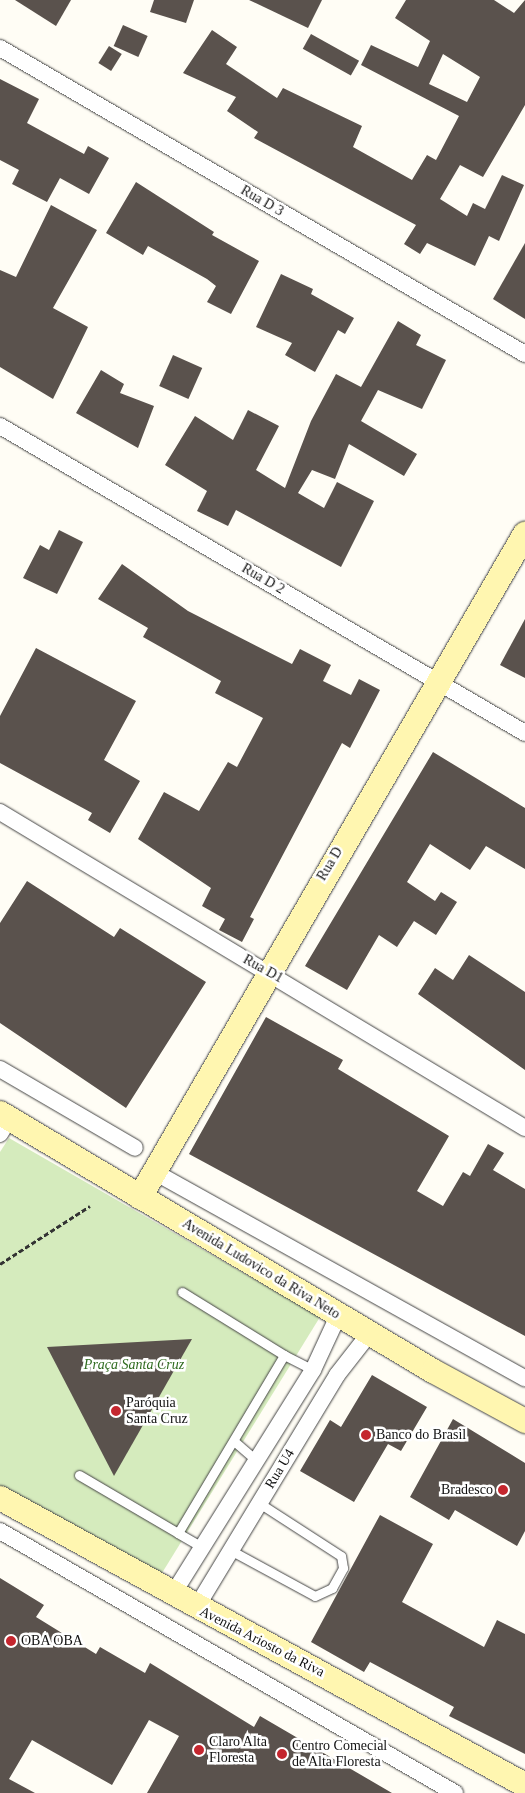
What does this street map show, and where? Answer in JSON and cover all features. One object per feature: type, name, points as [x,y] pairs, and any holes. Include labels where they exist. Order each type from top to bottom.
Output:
[{"type":"street","name":"Rua D 3","points":[[0,48],[525,354]]},
{"type":"street","name":"Rua D 2","points":[[0,426],[440,680],[525,733]]},
{"type":"street","name":"Rua D","points":[[140,1197],[267,971],[525,534]]},
{"type":"street","name":"Rua D1","points":[[0,812],[525,1128]]},
{"type":"street","points":[[0,1069],[135,1148]]},
{"type":"street","name":"Avenida Ludovico da Riva Neto","points":[[3,1122],[140,1197],[338,1316],[525,1421]]},
{"type":"street","points":[[165,1178],[525,1378]]},
{"type":"street","name":"Rua U4","points":[[173,1594],[255,1458],[313,1370],[338,1316]]},
{"type":"street","name":"Rua U4","points":[[196,1608],[337,1375],[369,1334]]},
{"type":"street","points":[[255,1458],[275,1475]]},
{"type":"street","name":"Avenida Ariosto da Riva","points":[[0,1498],[196,1608],[525,1785]]},
{"type":"street","points":[[0,1531],[455,1793]]},
{"type":"lane","points":[[182,1292],[284,1355],[313,1370]]},
{"type":"lane","points":[[178,1533],[284,1355]]},
{"type":"lane","points":[[234,1441],[255,1458]]},
{"type":"lane","points":[[79,1475],[202,1547]]},
{"type":"lane","points":[[232,1550],[315,1596],[332,1588],[343,1568],[341,1556],[259,1504]]},
{"type":"path","points":[[0,1264],[90,1206]]},
{"type":"green space","name":"Praça Santa Cruz","points":[[9,1138],[320,1317],[162,1573],[0,1491],[0,1152]]},
{"type":"building","points":[[15,0],[71,0],[56,26]]},
{"type":"building","points":[[154,0],[194,0],[186,23],[150,12]]},
{"type":"building","points":[[249,0],[322,0],[308,28]]},
{"type":"building","points":[[406,0],[494,0],[514,13],[525,0],[525,105],[483,177],[460,165],[440,199],[467,216],[473,203],[485,209],[502,175],[524,185],[499,241],[489,236],[475,266],[427,243],[420,254],[404,244],[416,225],[254,138],[258,132],[227,111],[236,97],[183,73],[212,30],[237,47],[226,64],[277,98],[283,88],[362,126],[353,147],[412,180],[427,155],[436,160],[459,116],[361,65],[371,45],[418,67],[430,41],[395,18]],"holes":[[[443,54],[480,77],[467,102],[429,84]]]},
{"type":"building","points":[[123,25],[148,36],[138,57],[114,46]]},
{"type":"building","points":[[311,34],[359,61],[351,76],[303,49]]},
{"type":"building","points":[[109,46],[122,54],[111,71],[98,63]]},
{"type":"building","points":[[0,79],[39,99],[27,123],[84,154],[88,146],[109,158],[89,194],[60,178],[47,202],[12,184],[19,170],[0,160]]},
{"type":"building","points":[[136,182],[214,232],[212,235],[259,261],[231,314],[207,302],[216,286],[207,279],[148,246],[143,255],[106,233]]},
{"type":"building","points":[[51,205],[97,230],[53,308],[88,327],[53,399],[0,367],[0,270],[16,277]]},
{"type":"building","points":[[525,243],[525,319],[493,299]]},
{"type":"building","points":[[281,274],[313,289],[311,294],[354,318],[345,334],[338,330],[315,372],[285,355],[292,343],[256,327]]},
{"type":"building","points":[[398,321],[421,335],[416,345],[446,360],[422,409],[378,390],[361,421],[417,454],[404,476],[349,444],[335,479],[312,470],[298,493],[324,508],[337,482],[374,501],[341,567],[236,510],[228,526],[197,511],[207,491],[165,465],[195,416],[233,440],[248,410],[279,426],[256,470],[285,488],[311,421],[336,374],[361,387]]},
{"type":"building","points":[[173,355],[202,368],[188,399],[159,386]]},
{"type":"building","points":[[101,370],[124,384],[120,393],[154,406],[138,448],[76,413]]},
{"type":"building","points":[[59,530],[83,542],[57,594],[23,578],[40,545],[49,550]]},
{"type":"building","points":[[122,564],[188,611],[292,664],[300,649],[331,665],[323,681],[351,695],[359,679],[380,690],[350,748],[342,743],[250,917],[254,919],[242,942],[219,930],[225,919],[202,906],[211,888],[138,839],[164,792],[199,811],[228,762],[237,767],[263,718],[215,693],[221,681],[143,637],[148,628],[98,599]]},
{"type":"building","points":[[525,619],[525,678],[500,665]]},
{"type":"building","points":[[36,648],[136,701],[104,760],[140,781],[110,833],[88,820],[92,813],[0,763],[0,716]]},
{"type":"building","points":[[433,752],[525,808],[525,869],[486,846],[470,870],[430,844],[407,882],[435,901],[441,892],[457,902],[436,935],[414,921],[397,947],[379,935],[347,990],[305,966]]},
{"type":"building","points":[[27,881],[114,937],[120,928],[206,982],[126,1108],[0,1023],[0,923]]},
{"type":"building","points":[[469,955],[525,992],[525,1070],[418,994],[435,968],[453,980]]},
{"type":"building","points":[[266,1017],[343,1060],[338,1069],[449,1136],[417,1191],[443,1206],[463,1172],[470,1176],[488,1144],[504,1153],[493,1170],[525,1189],[525,1336],[189,1154]]},
{"type":"building","name":"Paróquia Santa Cruz","points":[[192,1339],[114,1476],[47,1347]]},
{"type":"building","name":"Banco do Brasil","points":[[372,1375],[427,1407],[401,1451],[388,1444],[354,1502],[300,1471],[330,1420],[341,1427]]},
{"type":"building","points":[[453,1419],[525,1463],[525,1531],[517,1546],[455,1510],[449,1520],[410,1497]]},
{"type":"building","points":[[380,1515],[433,1544],[402,1602],[484,1647],[497,1620],[525,1634],[525,1754],[449,1716],[454,1707],[370,1662],[364,1672],[311,1642]]},
{"type":"building","points":[[0,1578],[44,1605],[36,1617],[96,1654],[100,1647],[145,1673],[150,1663],[254,1727],[260,1716],[392,1793],[147,1793],[179,1736],[149,1720],[112,1785],[32,1740],[9,1779],[35,1793],[0,1793]]},
{"type":"place","name":"Paróquia Santa Cruz","points":[[116,1411]]},
{"type":"place","name":"Banco do Brasil","points":[[366,1435]]},
{"type":"place","name":"Bradesco","points":[[503,1490]]},
{"type":"place","name":"OBA OBA","points":[[11,1641]]},
{"type":"place","name":"Claro Alta Floresta","points":[[199,1750]]},
{"type":"place","name":"Centro Comecial de Alta Floresta","points":[[282,1754]]}]
